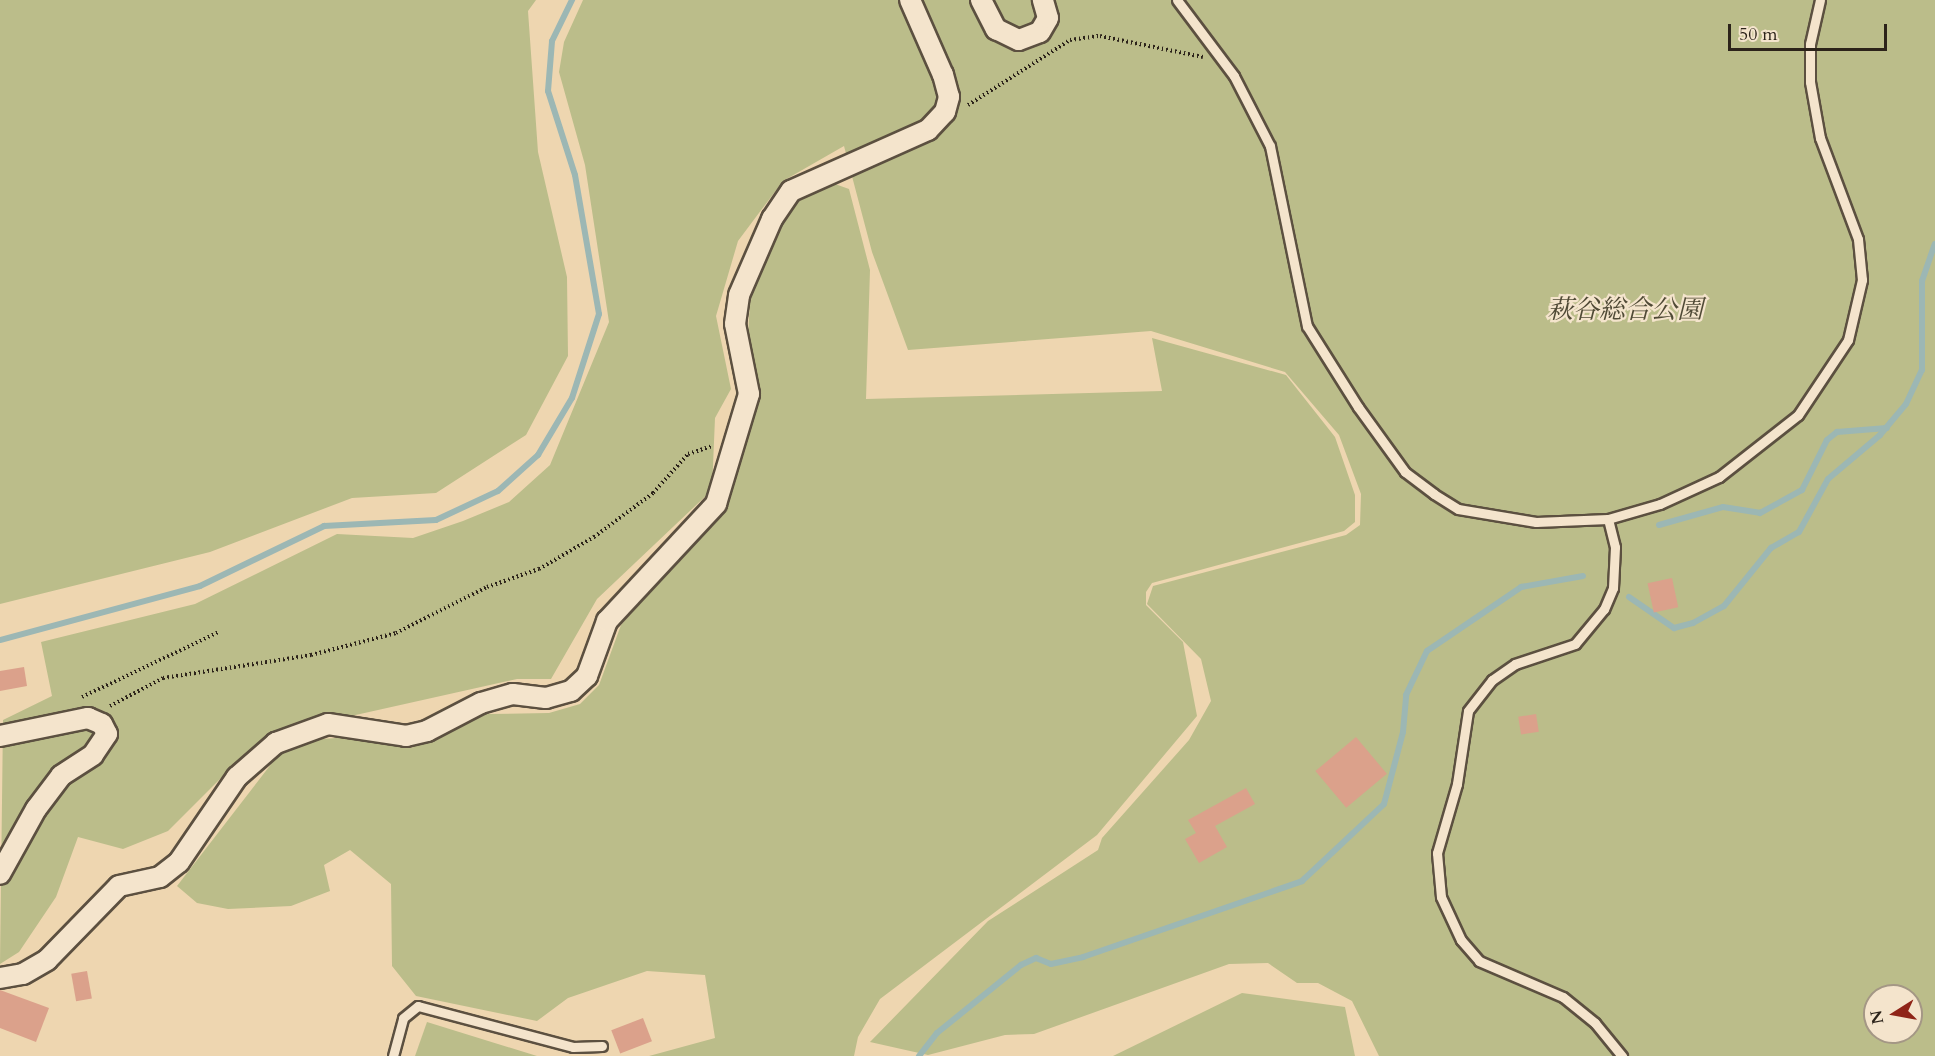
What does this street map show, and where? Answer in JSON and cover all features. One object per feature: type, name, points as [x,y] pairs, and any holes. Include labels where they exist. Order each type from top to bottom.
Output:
[{"type":"street","points":[[0,978],[23,974],[47,960],[120,886],[160,877],[179,862],[237,777],[276,742],[328,724],[406,736],[427,731],[481,703],[571,691],[587,676],[607,621],[716,504],[749,394],[735,324],[739,295],[772,219],[791,191],[811,178],[888,150],[937,124],[949,98],[910,0]]},
{"type":"street","points":[[981,0],[996,28],[1019,40],[1040,32],[1048,18],[1043,0]]},
{"type":"street","points":[[0,736],[88,718],[102,724],[107,734],[93,755],[62,776],[36,809],[0,874]]},
{"type":"lane","points":[[1177,0],[1221,60],[1270,146],[1307,326],[1405,472],[1458,508],[1536,522],[1608,519],[1660,504],[1719,477],[1759,448],[1798,415],[1848,340],[1862,280],[1858,239],[1820,138],[1810,82],[1810,44],[1820,0]]},
{"type":"lane","points":[[1608,519],[1615,547],[1613,588],[1589,632],[1575,644],[1515,664],[1492,680],[1468,711],[1457,784],[1437,853],[1441,897],[1461,940],[1479,961],[1563,997],[1596,1023],[1622,1056]]},
{"type":"lane","points":[[393,1056],[403,1018],[418,1006],[573,1047],[602,1047]]},
{"type":"path","points":[[937,124],[1070,40],[1100,36],[1221,60]]},
{"type":"path","points":[[88,718],[163,678],[311,655],[396,633],[487,586],[539,569],[653,493],[688,454],[734,439]]},
{"type":"path","points":[[70,701],[219,632]]},
{"type":"green space","points":[[0,0],[536,0],[528,11],[538,152],[567,277],[568,356],[526,435],[436,493],[352,498],[210,552],[0,604]]},
{"type":"green space","name":"萩谷総合公園","points":[[583,0],[1935,0],[1935,1056],[1379,1056],[1352,1001],[1318,983],[1297,983],[1268,963],[1229,964],[1034,1034],[1005,1035],[928,1055],[870,1042],[988,921],[1098,850],[1102,838],[1189,740],[1211,701],[1201,659],[1147,604],[1153,586],[1346,535],[1360,525],[1361,494],[1339,435],[1285,372],[1151,331],[908,350],[872,252],[844,146],[783,181],[738,241],[716,316],[731,389],[715,418],[712,490],[597,599],[551,679],[517,679],[284,731],[237,762],[168,831],[123,849],[78,837],[56,897],[19,952],[0,964],[3,720],[52,696],[41,642],[195,604],[337,534],[413,538],[463,521],[509,502],[550,465],[609,322],[585,165],[559,72],[564,42]]},
{"type":"green space","points":[[835,184],[849,189],[870,270],[866,399],[1162,391],[1152,338],[1286,375],[1335,437],[1355,495],[1355,522],[1344,531],[1152,583],[1146,592],[1146,605],[1183,642],[1197,716],[1097,835],[880,999],[858,1037],[854,1056],[649,1056],[715,1038],[705,975],[647,971],[568,998],[537,1021],[416,996],[392,966],[391,884],[350,850],[324,865],[330,891],[291,906],[228,909],[197,903],[177,886],[282,750],[307,740],[351,737],[411,748],[487,714],[549,713],[580,704],[599,685],[621,625],[723,508],[760,396],[748,337],[751,281],[776,226],[799,198]]},
{"type":"green space","points":[[1242,993],[1345,1007],[1355,1056],[1113,1056]]},
{"type":"green space","points":[[427,1022],[537,1056],[415,1056]]},
{"type":"building","points":[[1672,578],[1678,607],[1654,613],[1648,583]]},
{"type":"building","points":[[24,667],[27,686],[0,691],[0,671]]},
{"type":"building","points":[[1536,714],[1539,732],[1521,735],[1518,717]]},
{"type":"building","points":[[1356,737],[1387,774],[1346,808],[1315,771]]},
{"type":"building","points":[[1246,788],[1255,804],[1215,826],[1227,847],[1199,863],[1185,839],[1196,833],[1188,820]]},
{"type":"building","points":[[87,971],[92,999],[76,1001],[71,974]]},
{"type":"building","points":[[0,990],[49,1008],[36,1042],[0,1028]]},
{"type":"building","points":[[643,1018],[652,1041],[620,1054],[611,1030]]},
{"type":"waterway","points":[[0,640],[200,586],[324,526],[436,520],[498,491],[538,455],[572,398],[599,314],[575,175],[548,91],[552,41],[572,0]]},
{"type":"waterway","points":[[1629,597],[1674,628],[1693,623],[1724,606],[1771,548],[1799,532],[1828,479],[1880,435],[1906,404],[1922,370],[1922,281],[1935,244]]},
{"type":"waterway","points":[[1659,525],[1723,507],[1760,513],[1802,490],[1827,440],[1837,432],[1887,428]]},
{"type":"waterway","points":[[919,1056],[937,1033],[1021,965],[1036,958],[1051,964],[1083,957],[1302,881],[1384,804],[1403,732],[1406,695],[1427,651],[1521,587],[1583,576]]}]
